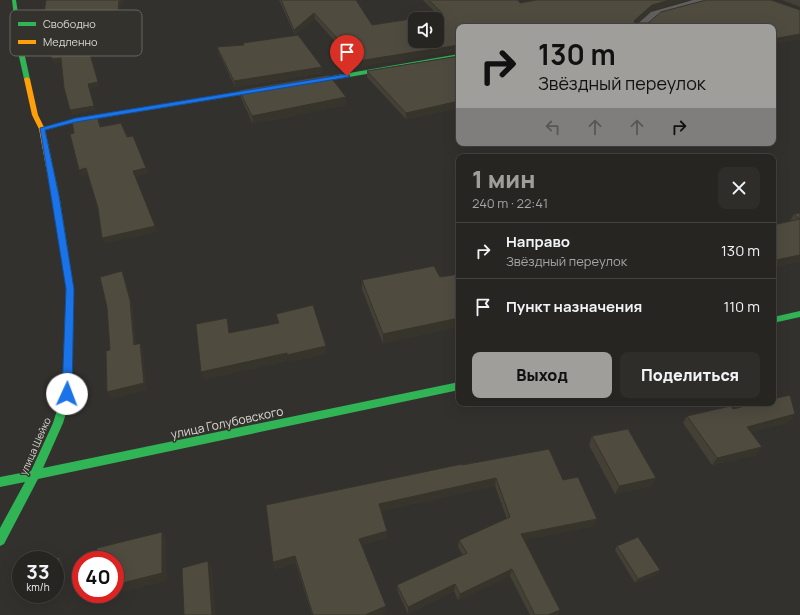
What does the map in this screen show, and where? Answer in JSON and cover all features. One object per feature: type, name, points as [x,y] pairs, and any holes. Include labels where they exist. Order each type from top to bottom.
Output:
[{"type":"street","name":"улица Шейко","points":[[14,0],[15,10]]},
{"type":"street","points":[[643,24],[655,14],[676,7],[707,0]]},
{"type":"street","name":"улица Шейко","points":[[0,540],[34,476],[58,423],[67,394],[70,289],[55,196],[42,129],[35,115],[22,56]]},
{"type":"street","points":[[293,85],[456,57]]},
{"type":"street","points":[[42,129],[76,120],[277,87]]},
{"type":"street","points":[[776,319],[800,314]]},
{"type":"street","name":"улица Голубовского","points":[[0,482],[456,387]]},
{"type":"building","points":[[46,0],[122,0],[119,1],[118,10],[44,10]]},
{"type":"building","points":[[281,0],[356,0],[372,25],[408,19],[408,48],[440,48],[358,61],[314,13],[294,30]]},
{"type":"building","points":[[429,0],[518,0],[520,3],[536,0],[670,0],[652,5],[634,21],[635,23],[648,23],[661,12],[706,0],[771,0],[800,10],[800,34],[776,38],[776,24],[456,24],[456,45],[444,47],[444,12],[441,12]]},
{"type":"building","points":[[298,35],[322,67],[234,81],[217,47],[244,45],[243,43]]},
{"type":"building","points":[[51,56],[91,56],[98,82],[88,84],[94,106],[70,110],[64,88],[61,58],[52,59]]},
{"type":"building","points":[[456,56],[456,102],[406,113],[367,71]]},
{"type":"building","points":[[329,75],[346,97],[252,116],[239,90]]},
{"type":"building","points":[[97,116],[100,127],[121,123],[127,137],[133,136],[146,168],[133,171],[155,226],[102,238],[98,208],[86,168],[79,170],[70,134],[74,133],[72,121]]},
{"type":"building","points":[[800,213],[800,219],[794,214]]},
{"type":"building","points":[[800,219],[800,255],[776,260],[776,224]]},
{"type":"building","points":[[434,266],[440,277],[456,274],[456,319],[383,334],[362,280]]},
{"type":"building","points":[[122,271],[130,300],[134,345],[140,343],[144,383],[107,392],[106,351],[110,350],[107,307],[100,277]]},
{"type":"building","points":[[313,305],[326,346],[201,372],[196,324],[227,318],[229,333],[279,323],[276,314]]},
{"type":"building","points":[[790,395],[795,414],[747,427],[762,447],[717,458],[687,416],[731,406],[733,409],[746,406],[776,406],[776,398]]},
{"type":"building","points":[[628,429],[656,478],[619,486],[592,436]]},
{"type":"building","points":[[549,449],[563,480],[578,477],[597,519],[521,534],[560,610],[548,615],[535,615],[512,569],[460,594],[455,584],[408,607],[397,585],[467,553],[459,540],[510,517],[496,478],[379,504],[387,531],[359,539],[386,606],[365,615],[313,615],[295,556],[273,562],[266,505],[462,464]]},
{"type":"building","points":[[162,532],[162,573],[124,583],[124,551],[97,551],[97,548]]},
{"type":"building","points":[[638,537],[660,570],[638,579],[617,546]]},
{"type":"building","points":[[208,561],[212,615],[184,615],[182,568]]},
{"type":"traffic: fast","points":[[14,0],[15,10]]},
{"type":"traffic: fast","points":[[22,56],[27,79]]},
{"type":"traffic: fast","points":[[303,83],[456,57]]},
{"type":"traffic: fast","points":[[42,129],[76,120],[269,89]]},
{"type":"traffic: fast","points":[[0,540],[34,476],[58,423],[67,394],[70,289],[56,200]]},
{"type":"traffic: fast","points":[[776,319],[800,314]]},
{"type":"traffic: fast","points":[[0,482],[456,387]]},
{"type":"traffic: slow","points":[[27,79],[35,115],[42,129],[56,200]]},
{"type":"route","points":[[67,394],[70,289],[55,196],[42,129],[76,120],[347,76]]}]
